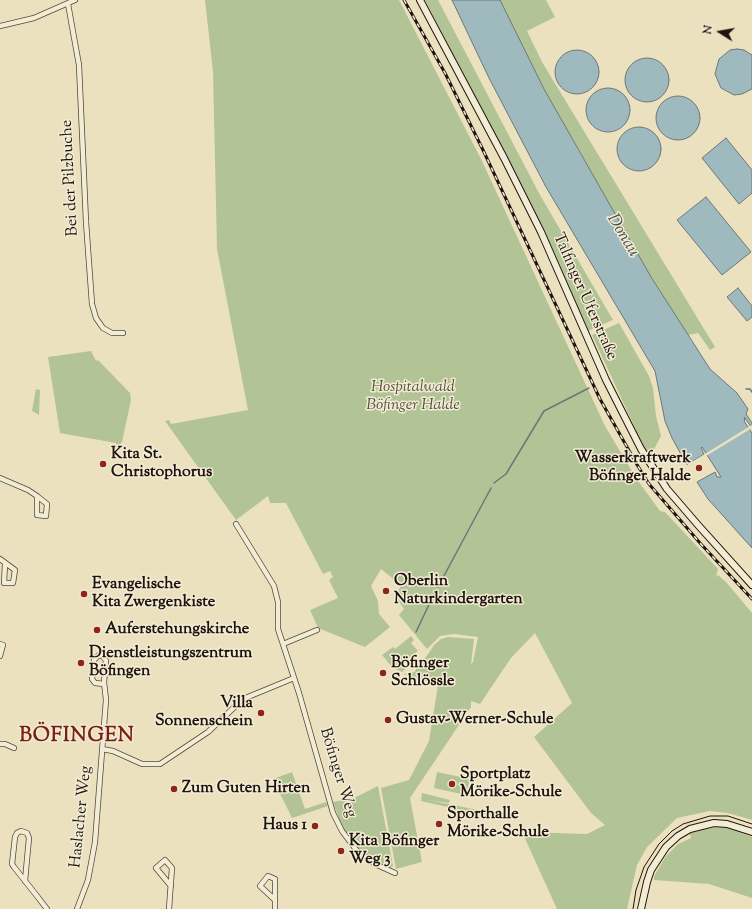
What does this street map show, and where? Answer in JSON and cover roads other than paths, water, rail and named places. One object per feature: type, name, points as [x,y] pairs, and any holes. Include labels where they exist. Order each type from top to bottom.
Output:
[{"type":"street","points":[[0,26],[34,18],[75,0]]},
{"type":"street","name":"Talfinger Uferstraße","points":[[420,0],[494,137],[541,232],[606,380],[641,449],[667,489],[698,526],[752,585]]},
{"type":"street","name":"Bei der Pilzbuche","points":[[68,4],[79,65],[86,222],[92,304],[96,318],[103,328],[112,333],[123,333]]},
{"type":"street","points":[[0,478],[36,496]]},
{"type":"street","name":"Böfinger Weg","points":[[236,524],[274,586],[278,602],[278,629],[294,678],[333,813],[342,831],[357,851],[375,864],[395,873]]},
{"type":"street","points":[[0,559],[4,564]]},
{"type":"street","points":[[283,644],[317,630]]},
{"type":"street","points":[[0,644],[3,645],[0,656]]},
{"type":"street","name":"Haslacher Weg","points":[[77,909],[88,880],[94,853],[106,700],[104,684],[106,660],[103,656],[98,655],[94,659],[92,678],[95,683],[104,684]]},
{"type":"street","name":"Haslacher Weg","points":[[102,749],[113,751],[142,764],[160,764],[208,732],[245,697],[294,678]]},
{"type":"street","points":[[0,744],[6,744],[14,748]]},
{"type":"street","points":[[641,909],[651,870],[666,847],[678,836],[690,829],[714,823],[727,824],[752,832]]},
{"type":"street","points":[[25,881],[29,838],[27,833],[21,831],[14,837],[12,862],[25,881],[47,909]]},
{"type":"street","points":[[169,909],[171,886],[172,868],[165,860],[156,868],[171,886]]},
{"type":"street","points":[[275,900],[260,886],[268,876],[275,879],[275,900],[275,909]]},
{"type":"water","name":"Donau","points":[[452,0],[500,0],[544,89],[651,277],[710,369],[737,393],[748,409],[746,414],[752,423],[752,428],[744,417],[744,421],[752,433],[752,548],[708,499],[697,482],[715,472],[717,477],[721,477],[702,447],[701,448],[704,454],[687,465],[672,438],[665,421],[655,371],[546,187],[489,78]]},
{"type":"water","points":[[573,50],[581,50],[586,51],[593,56],[598,63],[598,81],[593,88],[586,93],[573,94],[565,91],[558,84],[555,76],[555,68],[558,60],[565,53]]},
{"type":"water","points":[[730,50],[744,50],[752,55],[752,89],[742,94],[734,95],[721,88],[715,74],[719,59]]},
{"type":"water","points":[[647,58],[659,62],[665,68],[669,80],[665,92],[659,98],[647,102],[635,98],[629,92],[625,80],[629,68],[635,62]]},
{"type":"water","points":[[608,88],[620,92],[626,98],[630,110],[626,122],[620,128],[608,132],[596,128],[590,122],[586,110],[590,98],[596,92]]},
{"type":"water","points":[[678,96],[690,100],[696,106],[700,118],[696,130],[690,136],[678,140],[666,136],[660,130],[656,118],[660,106],[666,100]]},
{"type":"water","points":[[639,127],[651,131],[657,137],[661,149],[657,161],[651,167],[639,171],[627,167],[621,161],[617,149],[621,137],[627,131]]},
{"type":"water","points":[[726,138],[752,170],[752,193],[739,204],[702,158]]},
{"type":"water","points":[[706,197],[751,252],[722,275],[677,220]]},
{"type":"water","points":[[738,288],[752,306],[752,317],[747,321],[727,297]]},
{"type":"waterway","points":[[494,483],[506,474],[544,411],[589,388]]},
{"type":"waterway","points":[[746,389],[750,389],[752,392]]},
{"type":"waterway","points":[[438,587],[491,488]]},
{"type":"waterway","points":[[416,632],[435,592]]},
{"type":"tram line","points":[[633,909],[636,890],[644,867],[659,844],[672,831],[683,824],[710,816],[728,816],[752,824]]},
{"type":"railway","points":[[404,0],[445,73],[483,150],[600,399],[636,463],[649,484],[700,543],[752,599]]},
{"type":"place","name":"Kita St. Christophorus","points":[[103,464]]},
{"type":"place","name":"Wasserkraftwerk Böfinger Halde","points":[[699,468]]},
{"type":"place","name":"Oberlin Naturkindergarten","points":[[386,591]]},
{"type":"place","name":"Evangelische Kita Zwergenkiste","points":[[84,594]]},
{"type":"place","name":"Auferstehungskirche","points":[[97,630]]},
{"type":"place","name":"Dienstleistungszentrum Böfingen","points":[[81,663]]},
{"type":"place","name":"Böfinger Schlössle","points":[[383,673]]},
{"type":"place","name":"Villa Sonnenschein","points":[[261,713]]},
{"type":"place","name":"Gustav-Werner-Schule","points":[[388,720]]},
{"type":"place","name":"Sportplatz Mörike-Schule","points":[[452,784]]},
{"type":"place","name":"Zum Guten Hirten","points":[[174,789]]},
{"type":"place","name":"Sporthalle Mörike-Schule","points":[[439,824]]},
{"type":"place","name":"Haus 1","points":[[315,826]]},
{"type":"place","name":"Kita Böfinger Weg 3","points":[[341,851]]},
{"type":"district","name":"BÖFINGEN","points":[[77,738]]},
{"type":"park label","name":"Hospitalwald Böfinger Halde","points":[[413,397]]}]
